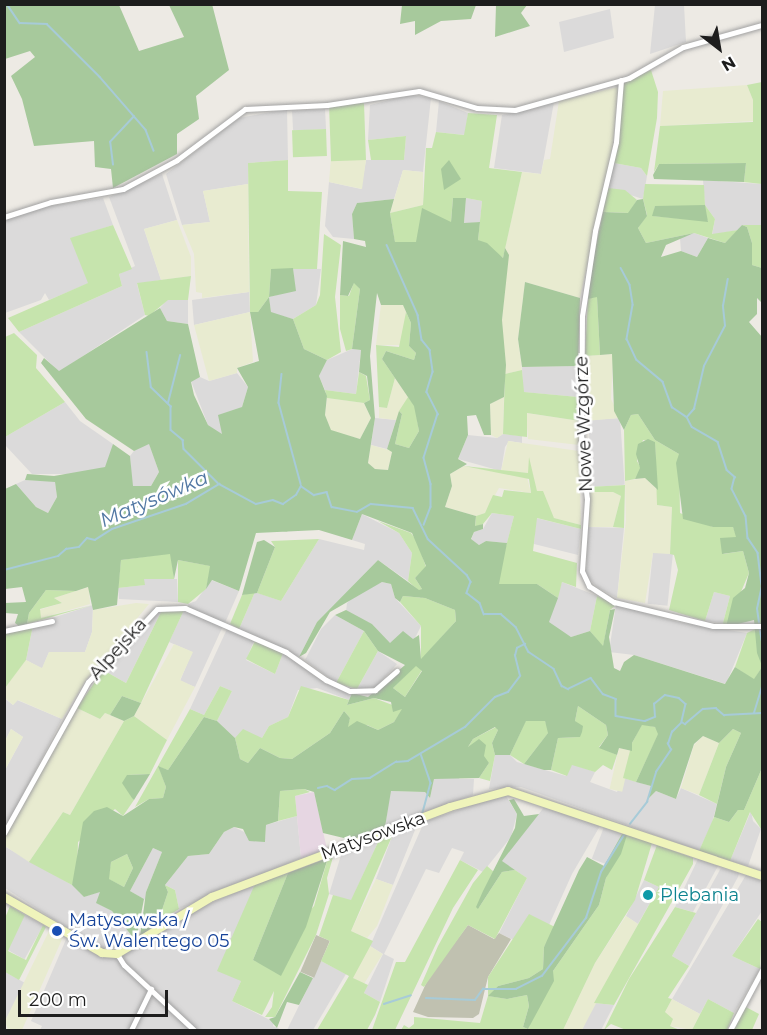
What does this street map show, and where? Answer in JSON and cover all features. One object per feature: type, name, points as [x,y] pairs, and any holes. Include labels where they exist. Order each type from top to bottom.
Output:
[{"type":"street","points":[[4,217],[51,202],[123,189],[177,160],[245,109],[256,106],[327,105],[419,91],[477,108],[515,110],[621,80],[691,44],[762,25]]},
{"type":"street","name":"Nowe Wzgórze","points":[[621,80],[616,142],[595,231],[582,316],[581,448],[587,499],[582,571],[589,586],[614,602],[712,626],[762,626]]},
{"type":"street","name":"Alpejska","points":[[4,833],[88,682],[157,609],[185,608],[286,652],[326,680],[350,691],[375,690],[397,671]]},
{"type":"street","points":[[4,631],[52,621]]},
{"type":"street","name":"Matysowska","points":[[117,954],[212,897],[500,791],[522,793],[762,876]]},
{"type":"street","points":[[4,897],[102,953],[117,954],[120,962],[194,1030]]},
{"type":"street","points":[[730,1030],[762,970]]},
{"type":"street","points":[[131,1030],[151,989]]},
{"type":"shaded area","points":[[655,5],[684,5],[686,42],[650,54]]},
{"type":"shaded area","points":[[610,9],[614,38],[564,52],[559,22]]},
{"type":"shaded area","points":[[747,85],[753,100],[754,121],[660,126],[663,91]]},
{"type":"shaded area","points":[[618,87],[613,144],[580,298],[525,282],[518,339],[522,370],[505,374],[502,320],[508,255],[505,248],[522,172],[541,174],[544,160],[550,159],[559,101]]},
{"type":"shaded area","points":[[410,95],[431,98],[423,172],[403,170],[394,199],[357,203],[352,214],[354,239],[333,237],[325,226],[329,182],[361,189],[366,160],[404,160],[406,136],[368,140],[370,105]]},
{"type":"shaded area","points":[[439,101],[468,113],[465,135],[436,132]]},
{"type":"shaded area","points":[[554,102],[541,174],[494,168],[502,115]]},
{"type":"shaded area","points":[[287,109],[288,160],[248,163],[248,184],[203,191],[210,222],[182,225],[166,174],[239,118]]},
{"type":"shaded area","points":[[325,109],[326,129],[293,131],[292,111]]},
{"type":"shaded area","points":[[331,158],[366,160],[362,189],[329,182]]},
{"type":"shaded area","points":[[614,163],[641,168],[647,176],[643,199],[608,188]]},
{"type":"shaded area","points":[[403,170],[423,172],[423,205],[390,213]]},
{"type":"shaded area","points":[[162,174],[177,220],[144,229],[161,280],[137,284],[145,315],[59,372],[19,332],[122,286],[119,274],[135,266],[109,197]]},
{"type":"shaded area","points":[[703,180],[762,184],[762,225],[742,225],[738,230],[712,235],[715,219],[705,205]]},
{"type":"shaded area","points":[[248,184],[249,292],[202,298],[202,293],[196,292],[194,254],[182,225],[210,222],[203,191]]},
{"type":"shaded area","points":[[103,198],[113,225],[71,239],[89,283],[49,300],[45,293],[41,300],[5,313],[5,220],[43,207]]},
{"type":"shaded area","points":[[466,198],[482,201],[480,222],[464,224]]},
{"type":"shaded area","points":[[177,220],[191,257],[191,276],[161,280],[144,229]]},
{"type":"shaded area","points":[[694,233],[708,238],[697,257],[681,251],[680,238]]},
{"type":"shaded area","points":[[293,268],[321,269],[316,305],[293,319],[271,313],[269,297],[295,290]]},
{"type":"shaded area","points":[[249,292],[250,312],[194,325],[192,300]]},
{"type":"shaded area","points":[[167,300],[188,300],[188,324],[167,321],[160,308]]},
{"type":"shaded area","points":[[403,304],[406,312],[401,345],[376,345],[381,305]]},
{"type":"shaded area","points":[[250,312],[253,362],[237,368],[237,373],[209,381],[194,325]]},
{"type":"shaded area","points":[[352,349],[361,350],[356,394],[325,390],[319,376],[327,360]]},
{"type":"shaded area","points":[[613,354],[611,399],[620,418],[585,421],[585,356]]},
{"type":"shaded area","points":[[578,366],[578,397],[523,392],[522,367]]},
{"type":"shaded area","points":[[237,373],[248,387],[242,407],[222,435],[208,425],[191,381],[200,377],[209,381]]},
{"type":"shaded area","points":[[395,378],[408,397],[396,420],[379,418],[379,407],[387,408]]},
{"type":"shaded area","points":[[504,397],[503,434],[497,438],[491,435],[490,404]]},
{"type":"shaded area","points":[[327,398],[364,403],[371,418],[360,439],[331,431],[325,415]]},
{"type":"shaded area","points":[[65,402],[80,421],[113,444],[112,456],[105,467],[79,474],[32,474],[5,445],[5,437]]},
{"type":"shaded area","points":[[526,413],[580,421],[579,445],[528,439]]},
{"type":"shaded area","points":[[375,418],[396,420],[387,449],[371,445]]},
{"type":"shaded area","points":[[620,418],[625,485],[593,487],[588,420]]},
{"type":"shaded area","points":[[503,434],[522,436],[522,443],[509,441],[505,447],[501,471],[458,459],[468,435],[497,438]]},
{"type":"shaded area","points":[[508,441],[579,451],[581,525],[554,518],[537,492],[529,459],[529,473],[501,471]]},
{"type":"shaded area","points":[[149,443],[159,472],[151,486],[132,486],[130,456],[137,447]]},
{"type":"shaded area","points":[[371,445],[392,451],[388,470],[375,469],[368,463]]},
{"type":"shaded area","points":[[464,466],[527,477],[531,493],[499,488],[485,513],[476,516],[445,507],[452,486],[450,474]]},
{"type":"shaded area","points":[[645,478],[658,490],[657,505],[672,507],[670,554],[653,553],[645,603],[617,598],[626,520],[625,481]]},
{"type":"shaded area","points":[[25,480],[55,481],[57,497],[48,513],[36,507],[16,484]]},
{"type":"shaded area","points":[[590,492],[613,492],[621,496],[613,527],[588,527]]},
{"type":"shaded area","points":[[492,513],[514,516],[507,543],[486,541],[479,545],[471,540],[474,532],[483,529]]},
{"type":"shaded area","points":[[362,514],[399,533],[412,553],[408,581],[378,560],[317,622],[299,657],[239,629],[255,592],[281,601],[319,539],[364,550],[365,544],[352,540]]},
{"type":"shaded area","points":[[536,518],[581,529],[578,555],[534,544]]},
{"type":"shaded area","points":[[588,527],[624,528],[617,598],[597,587],[586,575]]},
{"type":"shaded area","points":[[653,552],[673,554],[667,606],[648,604]]},
{"type":"shaded area","points":[[144,579],[177,579],[178,602],[119,599],[118,588],[144,585]]},
{"type":"shaded area","points":[[211,580],[239,591],[225,623],[189,608],[188,604],[196,601]]},
{"type":"shaded area","points":[[382,582],[391,584],[395,598],[421,626],[414,640],[390,644],[372,624],[346,612],[347,603],[356,594]]},
{"type":"shaded area","points":[[562,582],[597,596],[590,631],[571,637],[548,623]]},
{"type":"shaded area","points":[[89,587],[90,604],[41,618],[39,610],[62,603],[54,598]]},
{"type":"shaded area","points":[[714,592],[730,596],[723,623],[705,621]]},
{"type":"shaded area","points":[[136,603],[149,604],[86,680],[62,719],[18,700],[13,705],[5,698],[4,688],[26,660],[42,668],[49,652],[85,652],[92,632],[93,610]]},
{"type":"shaded area","points":[[93,605],[92,632],[85,652],[49,652],[42,669],[26,660],[33,625],[51,623],[52,618]]},
{"type":"shaded area","points":[[616,605],[678,622],[747,633],[726,684],[634,655],[609,652]]},
{"type":"shaded area","points":[[162,610],[126,683],[103,670],[144,621]]},
{"type":"shaded area","points":[[184,610],[223,626],[195,687],[180,681],[192,652],[169,642]]},
{"type":"shaded area","points":[[335,615],[364,631],[336,683],[305,660],[321,629]]},
{"type":"shaded area","points":[[227,629],[254,641],[246,660],[275,674],[283,653],[325,683],[352,693],[349,700],[317,688],[298,690],[288,717],[269,726],[262,738],[235,738],[217,721],[232,691],[220,686],[204,715],[190,709]]},
{"type":"shaded area","points":[[174,644],[193,652],[180,680],[195,687],[167,740],[134,716]]},
{"type":"shaded area","points":[[378,651],[397,664],[376,687],[357,689]]},
{"type":"shaded area","points":[[4,698],[13,705],[17,700],[62,719],[5,830],[5,770],[23,737],[11,729],[5,741]]},
{"type":"shaded area","points":[[77,708],[100,719],[105,713],[124,721],[70,815],[63,812],[29,862],[5,846],[5,838]]},
{"type":"shaded area","points":[[11,729],[23,737],[5,770],[5,741]]},
{"type":"shaded area","points":[[703,736],[719,743],[699,795],[681,788],[694,745]]},
{"type":"shaded area","points":[[619,748],[632,751],[622,792],[610,789]]},
{"type":"shaded area","points":[[495,755],[510,755],[517,762],[566,776],[572,764],[595,772],[590,782],[617,792],[623,778],[651,786],[649,798],[656,791],[676,799],[681,788],[717,804],[712,823],[699,851],[521,787],[489,789]]},
{"type":"shaded area","points":[[460,776],[459,779],[474,779],[473,795],[385,827],[390,791],[425,792],[430,798],[434,779]]},
{"type":"shaded area","points":[[314,792],[327,849],[301,858],[295,796]]},
{"type":"shaded area","points":[[501,795],[506,796],[517,814],[511,837],[483,872],[460,860],[464,852],[452,848],[439,873],[426,869],[384,954],[394,959],[380,1002],[364,993],[383,954],[370,946],[424,822]]},
{"type":"shaded area","points":[[545,806],[600,826],[572,874],[549,925],[529,915],[514,940],[499,933],[527,878],[501,861]]},
{"type":"shaded area","points":[[751,811],[753,821],[761,829],[748,866],[730,861]]},
{"type":"shaded area","points":[[297,816],[301,858],[179,909],[175,890],[165,885],[188,856],[209,854],[224,832],[234,827],[265,842],[266,825]]},
{"type":"shaded area","points":[[417,825],[393,885],[376,879],[393,834]]},
{"type":"shaded area","points":[[604,827],[622,834],[610,866],[592,859]]},
{"type":"shaded area","points":[[380,838],[351,901],[329,894],[342,852]]},
{"type":"shaded area","points":[[4,846],[72,885],[84,897],[101,891],[97,903],[112,911],[140,945],[195,910],[255,884],[241,981],[232,1001],[274,1022],[273,1026],[282,1030],[40,1030],[42,1026],[31,1021],[70,930],[5,888]]},
{"type":"shaded area","points":[[153,848],[162,852],[146,892],[147,901],[130,891]]},
{"type":"shaded area","points":[[698,859],[718,866],[693,912],[675,907]]},
{"type":"shaded area","points":[[721,868],[739,873],[738,877],[689,966],[672,956]]},
{"type":"shaded area","points":[[746,875],[762,881],[762,911],[732,956],[760,969],[734,1013],[708,999],[700,1014],[672,999]]},
{"type":"shaded area","points":[[376,879],[393,885],[377,926],[367,938],[351,931]]},
{"type":"shaded area","points":[[644,880],[659,887],[638,924],[626,916]]},
{"type":"shaded area","points":[[25,915],[43,925],[24,959],[6,949]]},
{"type":"shaded area","points":[[626,916],[638,924],[582,1030],[563,1030],[595,963]]},
{"type":"shaded area","points":[[468,925],[494,939],[499,933],[511,939],[488,977],[479,1014],[473,1018],[428,1017],[413,1012],[429,977]]},
{"type":"shaded area","points":[[50,929],[63,937],[22,1030],[8,1030],[5,1021]]},
{"type":"shaded area","points":[[316,935],[330,941],[314,978],[300,972]]},
{"type":"shaded area","points":[[370,946],[383,954],[364,984],[351,977]]},
{"type":"shaded area","points":[[321,961],[346,974],[313,1030],[287,1030]]},
{"type":"shaded area","points":[[5,972],[25,983],[5,1021]]},
{"type":"shaded area","points":[[672,999],[700,1014],[692,1030],[670,1026],[665,1012]]},
{"type":"shaded area","points":[[594,1003],[614,1005],[601,1030],[582,1030]]},
{"type":"green space","points":[[212,4],[229,70],[196,96],[199,119],[177,134],[177,154],[113,188],[111,169],[95,167],[94,141],[34,146],[22,99],[11,76],[35,57],[30,51],[5,59],[5,5],[119,5],[139,51],[184,37],[169,5]]},
{"type":"green space","points":[[402,4],[476,5],[471,19],[441,21],[415,35],[415,21],[400,24]]},
{"type":"green space","points":[[496,5],[527,5],[521,13],[530,26],[495,37]]},
{"type":"green space","points":[[651,70],[658,92],[657,118],[647,176],[641,168],[614,163],[624,83]]},
{"type":"green space","points":[[762,82],[762,184],[744,182],[746,163],[659,164],[654,172],[660,126],[753,122],[753,100],[747,85]]},
{"type":"green space","points":[[364,103],[366,160],[331,161],[329,104]]},
{"type":"green space","points":[[468,113],[497,115],[489,168],[522,172],[503,258],[478,240],[482,201],[466,198],[453,198],[451,222],[416,242],[395,243],[390,213],[423,205],[426,148],[432,148],[436,132],[464,135]]},
{"type":"green space","points":[[326,129],[327,156],[293,157],[292,130]]},
{"type":"green space","points":[[406,136],[404,160],[371,160],[368,140]]},
{"type":"green space","points":[[288,160],[288,191],[322,192],[317,269],[271,269],[269,297],[258,312],[250,312],[248,163]]},
{"type":"green space","points":[[449,160],[461,179],[444,190],[441,169]]},
{"type":"green space","points":[[746,163],[744,182],[654,179],[653,175],[659,164]]},
{"type":"green space","points":[[645,184],[704,185],[705,205],[715,219],[712,234],[738,230],[725,243],[694,233],[646,243],[638,228],[647,215],[643,199]],"holes":[[[655,206],[695,208],[708,221],[653,216]]]},
{"type":"green space","points":[[608,188],[625,190],[637,200],[629,213],[603,212]]},
{"type":"green space","points":[[453,198],[466,198],[464,223],[480,222],[478,240],[487,243],[503,258],[505,248],[509,255],[502,320],[506,365],[504,397],[490,404],[491,435],[484,435],[476,415],[467,416],[468,435],[458,459],[467,464],[450,474],[452,486],[445,507],[476,516],[475,526],[483,524],[483,529],[474,532],[471,539],[479,545],[486,541],[507,543],[499,584],[537,584],[558,598],[549,622],[571,637],[590,631],[603,646],[610,610],[615,609],[609,637],[614,668],[620,671],[624,662],[634,655],[725,684],[735,667],[754,679],[762,667],[762,768],[744,810],[738,810],[729,822],[714,817],[726,767],[741,733],[733,729],[719,743],[703,736],[694,744],[676,799],[656,791],[648,799],[651,786],[636,782],[658,734],[655,727],[642,725],[632,743],[632,751],[619,748],[617,755],[599,748],[608,735],[606,725],[578,706],[575,721],[583,726],[580,737],[558,738],[551,770],[524,764],[548,733],[545,721],[526,721],[510,755],[495,755],[492,743],[498,730],[495,727],[473,739],[468,747],[479,739],[486,745],[484,756],[489,763],[479,778],[434,779],[430,798],[425,792],[391,791],[385,827],[352,840],[323,833],[314,792],[304,789],[280,791],[278,821],[266,825],[265,842],[249,841],[243,829],[234,827],[224,832],[209,854],[188,856],[165,885],[168,892],[158,922],[140,937],[146,892],[162,852],[153,848],[130,891],[144,899],[136,941],[112,911],[96,903],[100,892],[84,897],[72,885],[83,822],[94,811],[107,807],[123,816],[149,799],[163,798],[166,787],[158,766],[168,770],[204,717],[217,721],[235,738],[240,759],[248,763],[260,748],[280,758],[292,759],[330,733],[344,711],[350,718],[348,727],[357,721],[378,730],[394,722],[402,709],[393,712],[391,702],[374,698],[347,705],[352,693],[368,697],[405,665],[378,651],[364,631],[335,615],[346,610],[372,624],[390,643],[403,631],[413,639],[419,635],[421,659],[456,621],[455,610],[425,598],[403,596],[400,602],[395,598],[391,584],[382,582],[330,612],[306,653],[299,657],[317,622],[378,560],[419,590],[422,589],[415,578],[426,566],[412,533],[362,514],[352,540],[319,530],[256,533],[239,591],[212,580],[206,589],[210,566],[178,560],[174,579],[170,554],[121,560],[117,605],[93,610],[88,587],[76,591],[46,590],[29,613],[27,624],[19,626],[15,623],[18,614],[5,613],[5,603],[26,602],[22,587],[5,589],[5,489],[16,484],[36,507],[48,513],[57,497],[55,482],[25,480],[27,474],[54,476],[105,467],[113,444],[130,456],[133,486],[151,486],[159,472],[149,444],[134,451],[86,419],[41,363],[44,358],[59,371],[160,308],[167,321],[188,324],[200,377],[191,382],[194,395],[208,425],[222,434],[218,415],[242,407],[248,387],[237,368],[259,361],[250,312],[258,312],[269,297],[271,312],[293,319],[304,349],[327,360],[319,376],[327,396],[325,415],[331,430],[360,439],[371,418],[364,403],[370,400],[367,376],[359,372],[361,350],[352,349],[360,289],[354,283],[348,296],[340,295],[343,241],[366,247],[365,241],[354,239],[352,214],[357,203],[394,199],[390,213],[395,242],[416,242],[422,208],[451,222]],"holes":[[[377,293],[381,305],[403,305],[411,323],[409,346],[416,353],[414,360],[386,351],[382,359],[414,406],[419,431],[409,448],[395,444],[402,414],[399,411],[387,449],[392,452],[388,470],[375,469],[368,463],[375,418],[370,356]],[[416,666],[422,671],[405,697],[393,688]],[[127,854],[133,868],[124,887],[109,879],[111,862]]]},
{"type":"green space","points":[[643,199],[647,216],[638,228],[646,243],[694,233],[666,245],[661,257],[681,251],[697,257],[708,238],[725,243],[742,225],[747,227],[752,243],[752,265],[762,268],[762,303],[757,298],[757,314],[749,322],[762,337],[762,666],[757,653],[754,620],[726,627],[733,598],[745,588],[749,573],[743,551],[722,554],[720,538],[736,537],[733,527],[713,527],[683,519],[676,463],[679,454],[655,440],[638,414],[631,415],[624,430],[614,411],[612,354],[600,355],[597,297],[588,299],[592,265],[603,212],[628,213],[637,200]]},
{"type":"green space","points":[[705,205],[708,222],[652,216],[655,206]]},
{"type":"green space","points":[[113,225],[132,269],[119,274],[122,286],[19,332],[8,318],[88,283],[70,238]]},
{"type":"green space","points":[[742,225],[762,225],[762,268],[752,265],[752,243],[747,227]]},
{"type":"green space","points":[[324,234],[341,245],[335,297],[341,352],[327,360],[304,349],[293,319],[316,305],[320,295]]},
{"type":"green space","points":[[293,268],[296,291],[269,297],[271,269]]},
{"type":"green space","points":[[191,276],[188,300],[168,300],[149,316],[145,315],[137,283]]},
{"type":"green space","points":[[354,282],[360,289],[352,349],[346,351],[340,329],[340,295],[349,296]]},
{"type":"green space","points":[[525,282],[580,298],[578,366],[522,367],[518,339]]},
{"type":"green space","points":[[597,296],[600,355],[585,356],[588,299]]},
{"type":"green space","points":[[406,312],[411,323],[409,346],[416,353],[414,360],[386,351],[382,359],[395,378],[387,408],[379,407],[376,345],[399,347]]},
{"type":"green space","points":[[14,333],[37,355],[36,368],[65,402],[5,437],[5,337]]},
{"type":"green space","points":[[522,370],[524,392],[578,397],[580,421],[527,413],[527,437],[503,434],[505,374]]},
{"type":"green space","points":[[359,372],[366,376],[370,400],[364,403],[327,398],[325,390],[356,394]]},
{"type":"green space","points":[[408,397],[415,406],[419,431],[409,448],[395,444],[402,414],[399,411]]},
{"type":"green space","points":[[638,414],[655,440],[679,454],[680,513],[713,527],[733,527],[737,537],[723,554],[743,551],[749,573],[726,627],[723,623],[730,596],[714,592],[705,621],[669,610],[678,570],[674,555],[670,554],[672,507],[657,505],[655,442],[643,440],[637,461],[641,468],[635,479],[625,481],[624,430],[631,415]]},
{"type":"green space","points":[[648,439],[655,442],[658,490],[645,478],[635,479],[640,468],[636,454],[638,444]]},
{"type":"green space","points":[[529,457],[537,491],[543,491],[554,518],[581,525],[581,529],[537,518],[533,551],[577,563],[576,587],[562,582],[558,598],[537,584],[499,584],[499,573],[514,516],[492,513],[483,524],[475,527],[476,516],[485,513],[493,495],[502,497],[504,490],[531,493],[529,479],[464,466],[528,473]]},
{"type":"green space","points":[[625,485],[624,528],[613,527],[621,496],[613,492],[590,492],[588,487]]},
{"type":"green space","points":[[378,521],[411,533],[417,541],[426,567],[415,578],[422,589],[419,591],[408,581],[412,553],[399,533]]},
{"type":"green space","points":[[319,539],[281,601],[257,593],[275,547],[271,541]]},
{"type":"green space","points":[[264,540],[275,547],[257,593],[242,595],[257,542]]},
{"type":"green space","points":[[171,553],[174,579],[144,579],[145,585],[118,588],[121,560]]},
{"type":"green space","points":[[178,560],[211,566],[206,589],[188,604],[178,602]]},
{"type":"green space","points":[[46,590],[76,591],[54,598],[62,603],[40,609],[41,618],[93,605],[27,624],[29,613]]},
{"type":"green space","points":[[255,592],[239,629],[230,624],[242,595]]},
{"type":"green space","points":[[403,596],[425,598],[455,610],[456,621],[421,660],[421,626],[400,602]]},
{"type":"green space","points":[[597,596],[616,605],[610,610],[603,647],[590,631]]},
{"type":"green space","points":[[162,610],[184,610],[141,703],[122,696],[110,715],[105,713],[100,719],[77,708],[103,670],[126,683]]},
{"type":"green space","points":[[33,625],[26,660],[5,688],[4,633]]},
{"type":"green space","points":[[755,629],[762,667],[754,680],[735,667],[747,633]]},
{"type":"green space","points":[[364,631],[378,651],[357,689],[336,683]]},
{"type":"green space","points":[[255,641],[283,653],[275,674],[246,659]]},
{"type":"green space","points":[[416,665],[422,670],[405,697],[393,688]]},
{"type":"green space","points":[[220,686],[232,691],[217,721],[204,717],[168,770],[159,767],[166,787],[163,798],[149,799],[135,807],[190,709],[204,715]]},
{"type":"green space","points":[[301,686],[349,700],[347,705],[374,698],[403,709],[394,722],[378,730],[367,725],[347,728],[350,718],[344,711],[330,733],[292,759],[280,758],[260,748],[248,763],[240,759],[235,738],[243,729],[262,738],[269,726],[288,717]]},
{"type":"green space","points":[[122,696],[141,703],[134,716],[124,721],[110,715]]},
{"type":"green space","points":[[578,706],[606,725],[608,735],[599,747],[617,755],[612,770],[603,765],[595,772],[572,765],[567,776],[551,770],[558,738],[580,737],[575,721]]},
{"type":"green space","points":[[134,716],[167,740],[150,774],[127,775],[134,800],[123,816],[115,809],[78,842],[77,872],[72,885],[29,862],[63,812],[70,815],[124,721]]},
{"type":"green space","points":[[526,720],[545,721],[549,732],[524,764],[510,755]]},
{"type":"green space","points":[[642,724],[655,727],[659,733],[636,782],[623,778],[632,743]]},
{"type":"green space","points":[[496,727],[498,730],[492,743],[495,755],[490,781],[479,778],[489,763],[467,749],[473,739]]},
{"type":"green space","points":[[733,729],[741,733],[726,767],[717,804],[699,795],[719,743]]},
{"type":"green space","points":[[762,768],[761,829],[750,812],[730,861],[699,851],[714,817],[729,822],[738,810],[744,810]]},
{"type":"green space","points":[[150,774],[134,800],[122,783],[127,775]]},
{"type":"green space","points":[[304,789],[310,792],[295,796],[297,816],[278,821],[280,791]]},
{"type":"green space","points":[[514,799],[524,816],[539,814],[502,861],[515,870],[502,872],[478,909],[476,907],[483,891],[515,828],[517,814],[509,800]]},
{"type":"green space","points":[[393,834],[351,931],[373,941],[353,978],[368,985],[364,993],[380,1002],[375,1015],[367,1030],[317,1030],[349,976],[321,961],[330,941],[319,936],[333,895],[351,900],[380,838]]},
{"type":"green space","points":[[622,834],[627,835],[621,854],[606,878],[599,905],[553,971],[554,981],[528,1029],[523,1027],[529,1006],[527,995],[507,999],[488,996],[498,986],[529,978],[543,969],[544,947],[579,870],[587,857],[604,866]]},
{"type":"green space","points":[[627,835],[652,843],[635,900],[595,963],[563,1030],[401,1030],[404,1025],[409,1028],[414,1024],[414,1017],[480,1023],[488,996],[488,977],[529,914],[555,927],[544,947],[543,969],[529,978],[498,986],[489,996],[507,999],[527,995],[529,1006],[523,1027],[528,1029],[553,971],[599,905],[606,878]]},
{"type":"green space","points":[[657,845],[693,858],[693,864],[614,1005],[594,1003],[659,887],[644,880]]},
{"type":"green space","points":[[127,854],[133,868],[124,887],[108,879],[111,862]]},
{"type":"green space","points":[[333,857],[327,878],[329,894],[316,935],[275,1017],[265,1017],[272,1007],[274,991],[262,1015],[232,1001],[241,981],[217,971],[255,884],[288,873],[253,960],[264,965],[314,906],[328,858]]},
{"type":"green space","points":[[328,858],[306,927],[281,976],[253,960],[288,873]]},
{"type":"green space","points":[[460,860],[478,870],[453,908],[395,1030],[372,1030],[396,962],[405,962]]},
{"type":"green space","points":[[487,866],[494,872],[478,909],[502,872],[515,870],[527,878],[495,939],[468,925],[424,987],[421,985],[438,946],[473,883]]},
{"type":"green space","points":[[165,885],[175,890],[179,909],[158,922],[168,892]]},
{"type":"green space","points":[[10,906],[25,915],[8,951],[26,960],[43,925],[46,927],[19,980],[5,972],[5,918]]},
{"type":"green space","points":[[675,907],[696,913],[672,956],[689,966],[668,998],[672,999],[665,1012],[673,1019],[670,1026],[680,1030],[626,1030],[611,1024],[604,1030],[629,979]]},
{"type":"green space","points":[[758,919],[762,922],[760,969],[732,956]]},
{"type":"green space","points":[[300,972],[313,978],[299,1005],[287,1002],[277,1028],[269,1019],[275,1017]]},
{"type":"green space","points":[[708,999],[734,1013],[727,1030],[692,1030]]},
{"type":"green space","points":[[744,1006],[759,1014],[752,1030],[732,1030]]},
{"type":"waterway","points":[[7,4],[20,23],[47,24],[100,77],[146,130],[154,151]]},
{"type":"waterway","points":[[113,165],[110,142],[134,116]]},
{"type":"waterway","points":[[387,245],[418,315],[422,340],[430,350],[433,372],[427,392],[438,414],[424,458],[431,484],[431,507],[424,525]]},
{"type":"waterway","points":[[621,268],[630,285],[633,305],[627,339],[637,360],[663,382],[672,407],[687,417],[692,427],[718,442],[727,470],[735,477],[732,489],[746,516],[748,538],[758,553],[762,585]]},
{"type":"waterway","points":[[687,417],[694,409],[704,366],[725,326],[723,306],[728,279]]},
{"type":"waterway","points":[[147,352],[151,387],[171,406],[171,430],[183,440],[184,449],[218,483]]},
{"type":"waterway","points":[[168,403],[180,356]]},
{"type":"waterway","points":[[282,374],[279,403],[301,484]]},
{"type":"waterway","name":"Matysówka","points":[[4,570],[58,556],[66,549],[79,547],[87,538],[95,540],[112,529],[186,504],[219,484],[256,504],[273,500],[283,504],[296,495],[301,486],[314,495],[327,492],[332,507],[357,512],[371,504],[413,508],[428,539],[467,575],[471,582],[467,593],[480,603],[484,614],[501,614],[516,627],[529,652],[554,669],[562,686],[568,689],[591,678],[603,694],[616,699],[616,716],[645,721],[655,717],[654,704],[665,695],[679,698],[686,704],[682,722],[685,724],[703,709],[716,708],[724,715],[762,713]]},
{"type":"waterway","points":[[759,623],[757,609],[762,586]]},
{"type":"waterway","points":[[760,627],[762,640]]},
{"type":"waterway","points":[[318,788],[327,786],[335,790],[352,779],[370,778],[396,762],[408,761],[465,727],[495,697],[508,692],[520,676],[515,656],[517,648],[525,644]]},
{"type":"waterway","points":[[754,713],[762,686]]},
{"type":"waterway","points":[[630,824],[647,802],[656,772],[671,750],[668,744],[672,732],[681,723]]},
{"type":"waterway","points":[[421,754],[431,783],[423,813]]},
{"type":"waterway","points":[[426,998],[475,1000],[483,989],[516,989],[542,976],[586,918],[601,872],[624,835]]},
{"type":"waterway","points":[[384,1004],[411,995]]},
{"type":"place","name":"Plebania","points":[[648,895]]},
{"type":"place","name":"Matysowska / Św. Walentego 05","points":[[57,931]]}]
